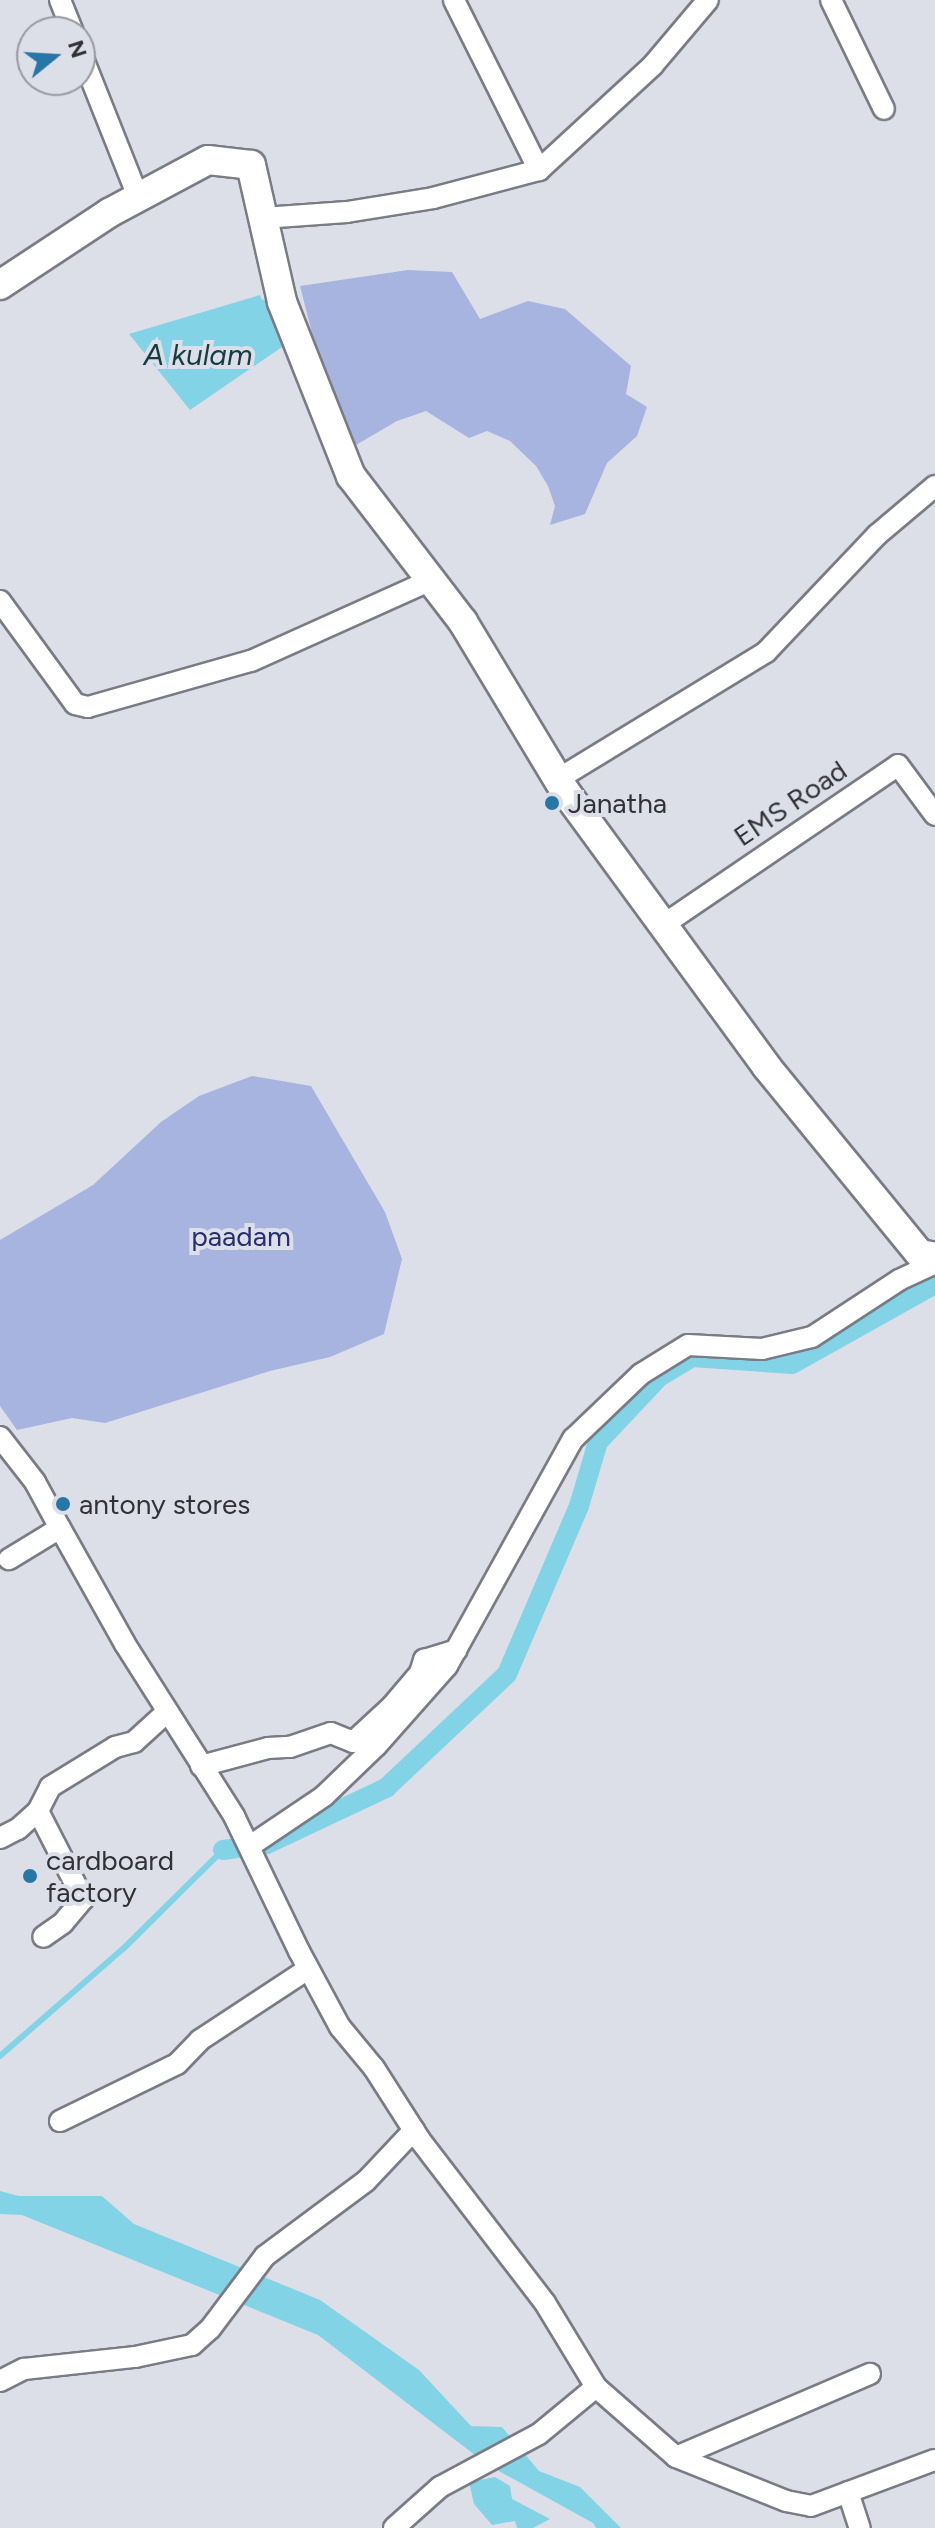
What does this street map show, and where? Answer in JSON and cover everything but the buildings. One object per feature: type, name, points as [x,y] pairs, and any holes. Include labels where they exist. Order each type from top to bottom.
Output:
[{"type":"main road","points":[[0,285],[138,197],[208,160],[251,165],[282,302],[351,476],[463,622],[558,779],[766,1066],[920,1254],[935,1260]]},
{"type":"street","points":[[454,0],[539,170]]},
{"type":"street","points":[[263,218],[347,212],[433,198],[539,170],[653,65],[708,0]]},
{"type":"street","points":[[831,0],[884,109]]},
{"type":"street","points":[[96,91],[138,197]]},
{"type":"street","points":[[558,779],[766,652],[877,535],[935,486]]},
{"type":"street","points":[[0,601],[75,704],[88,707],[251,661],[431,580]]},
{"type":"street","name":"EMS Road","points":[[663,925],[898,765],[935,815]]},
{"type":"street","points":[[250,1846],[324,1796],[376,1746],[447,1666],[573,1439],[641,1374],[688,1345],[762,1349],[812,1337],[935,1260]]},
{"type":"street","points":[[0,1437],[35,1482],[167,1712],[250,1846],[308,1969],[340,2027],[374,2068],[414,2130],[545,2303],[596,2387],[676,2457],[747,2487],[811,2506],[935,2460]]},
{"type":"street","points":[[9,1559],[60,1528]]},
{"type":"street","points":[[201,1766],[268,1748],[290,1747],[331,1733],[353,1742],[392,1706],[420,1673],[424,1660],[457,1650]]},
{"type":"street","points":[[0,1838],[18,1829],[38,1811],[50,1787],[115,1747],[134,1742],[167,1712]]},
{"type":"street","points":[[38,1811],[83,1899],[63,1923],[43,1937]]},
{"type":"street","points":[[60,2121],[177,2064],[200,2040],[308,1969]]},
{"type":"street","points":[[0,2381],[24,2369],[135,2357],[192,2345],[210,2329],[222,2308],[265,2256],[366,2181],[414,2130]]},
{"type":"street","points":[[676,2457],[870,2374]]},
{"type":"street","points":[[394,2528],[440,2487],[539,2434],[596,2387]]},
{"type":"street","points":[[848,2492],[860,2528]]},
{"type":"green space","points":[[408,270],[452,272],[480,319],[528,301],[565,309],[631,366],[626,394],[647,407],[637,436],[607,463],[585,514],[550,525],[555,506],[548,486],[536,466],[510,441],[487,431],[469,438],[426,411],[397,421],[356,445],[314,341],[300,286]]},
{"type":"green space","name":"paadam","points":[[252,1076],[311,1086],[385,1212],[402,1259],[384,1334],[330,1357],[270,1371],[105,1423],[72,1418],[17,1430],[0,1406],[0,1240],[93,1185],[161,1122],[199,1096]]},
{"type":"water","name":"A kulam","points":[[260,295],[262,300],[269,297],[282,347],[190,410],[129,334]]},
{"type":"water","points":[[0,2191],[19,2196],[102,2196],[134,2224],[320,2300],[419,2370],[471,2426],[502,2427],[539,2471],[580,2487],[621,2528],[596,2528],[593,2523],[488,2465],[318,2335],[22,2215],[0,2214]]},
{"type":"water","points":[[495,2477],[510,2486],[512,2499],[550,2519],[533,2528],[517,2528],[515,2521],[492,2525],[474,2504],[469,2482]]},
{"type":"waterway","points":[[223,1850],[267,1844],[386,1788],[507,1674],[579,1506],[598,1442],[659,1377],[692,1357],[792,1364],[935,1284]]},
{"type":"waterway","points":[[0,2056],[124,1948],[223,1850]]},
{"type":"place","name":"Janatha","points":[[552,803]]},
{"type":"place","name":"antony stores","points":[[63,1504]]},
{"type":"place","name":"cardboard factory","points":[[30,1876]]}]
